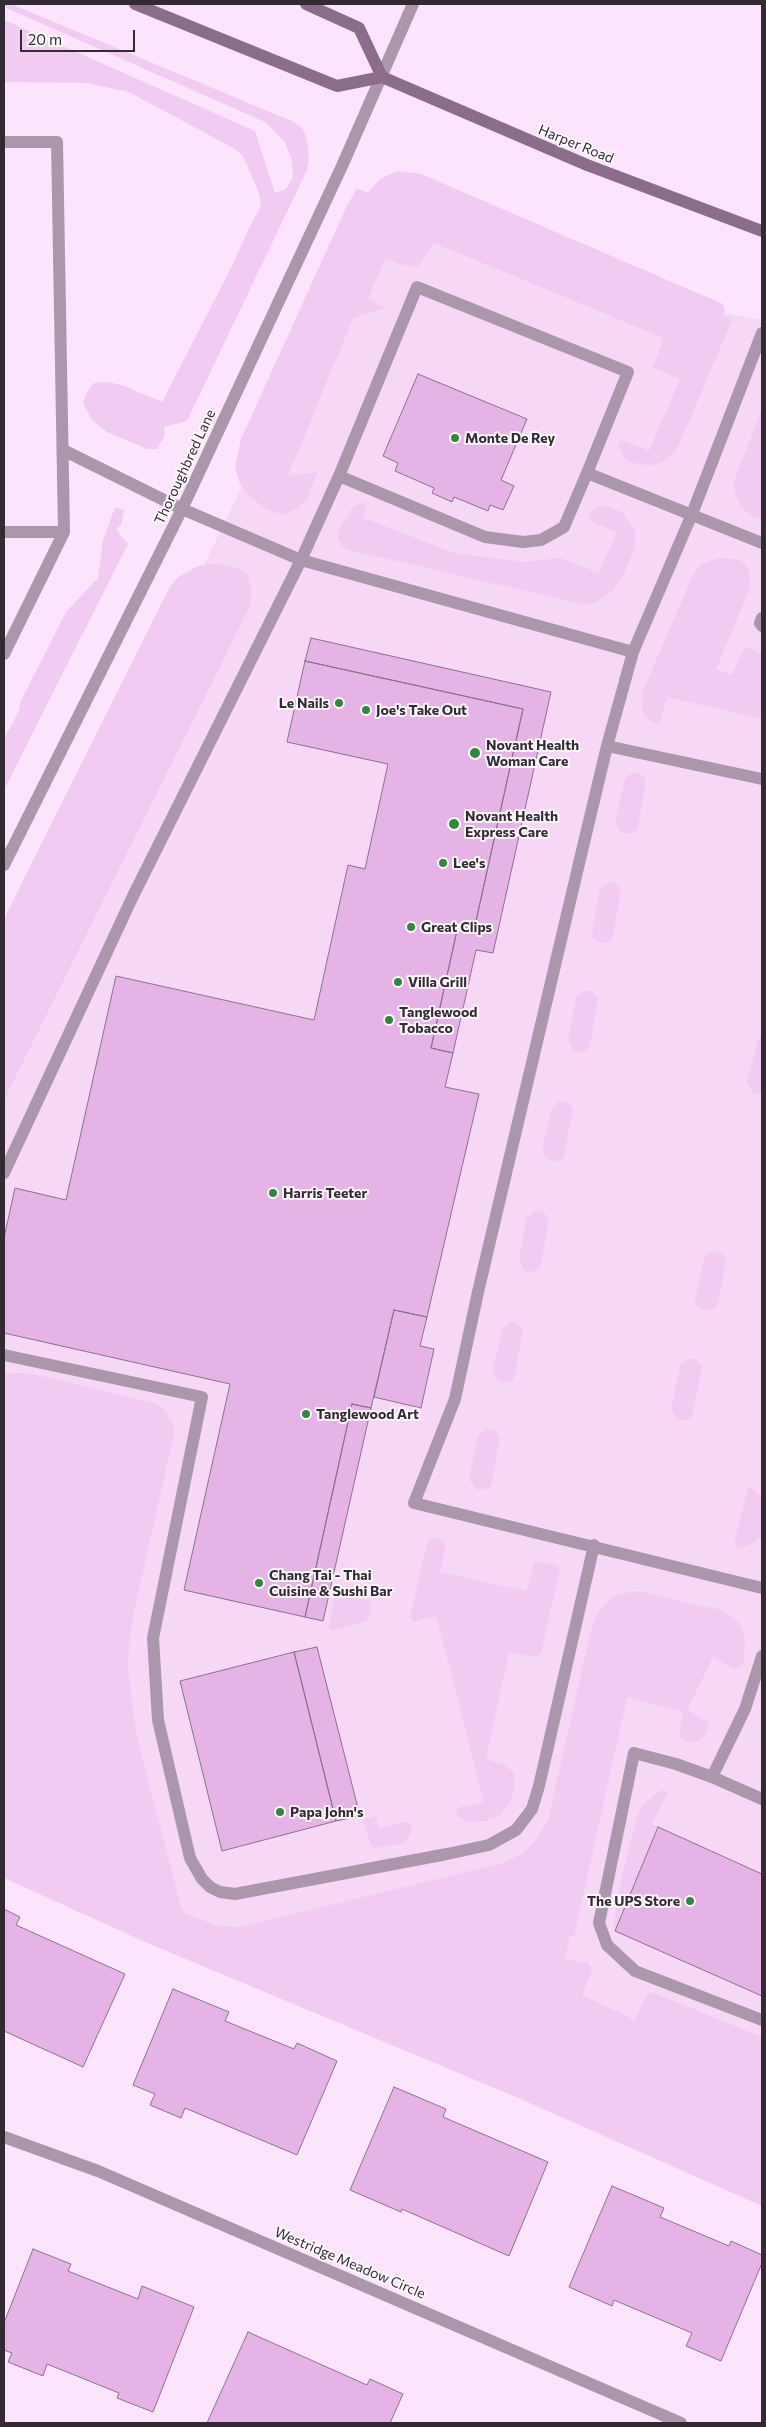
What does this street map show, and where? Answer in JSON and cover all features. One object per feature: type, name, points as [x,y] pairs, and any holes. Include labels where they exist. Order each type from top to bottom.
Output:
[{"type":"main road","points":[[136,4],[337,86],[382,77],[359,28],[306,4]]},
{"type":"main road","name":"Harper Road","points":[[382,77],[587,165],[762,231]]},
{"type":"street","name":"Thoroughbred Lane","points":[[4,862],[182,509],[382,77],[413,4]]},
{"type":"street","points":[[4,142],[57,142],[64,532],[4,654]]},
{"type":"street","points":[[4,1173],[134,896],[302,560],[417,287],[628,372],[564,527],[541,540],[523,542],[485,537],[339,476]]},
{"type":"street","points":[[762,333],[692,514],[633,652],[607,746],[480,1283],[455,1399],[414,1503],[594,1545],[762,1588]]},
{"type":"street","points":[[63,450],[182,509],[302,560],[633,652]]},
{"type":"street","points":[[587,474],[762,543]]},
{"type":"street","points":[[4,532],[64,532]]},
{"type":"street","points":[[762,618],[760,623],[762,626]]},
{"type":"street","points":[[607,746],[762,780]]},
{"type":"street","points":[[4,1355],[202,1397],[153,1638],[158,1720],[190,1858],[202,1880],[210,1888],[220,1892],[235,1894],[490,1845],[516,1830],[532,1809],[540,1786],[594,1545]]},
{"type":"street","points":[[712,1777],[745,1709],[762,1656]]},
{"type":"street","points":[[762,1800],[712,1777],[676,1764],[634,1753],[599,1923],[607,1945],[635,1971],[762,2020]]},
{"type":"street","name":"Westridge Meadow Circle","points":[[4,2138],[98,2171],[681,2423]]},
{"type":"shaded area","points":[[4,4],[11,4],[294,122],[303,129],[307,140],[309,158],[307,170],[187,421],[164,427],[165,435],[157,449],[147,449],[107,432],[92,420],[83,403],[87,392],[94,383],[107,382],[122,385],[162,402],[259,211],[261,202],[258,191],[243,156],[235,149],[129,92],[86,83],[4,82],[4,20],[255,131],[275,193],[286,189],[293,177],[292,160],[285,142],[265,122],[4,7]]},
{"type":"shaded area","points":[[398,171],[421,174],[723,304],[725,310],[723,316],[732,320],[678,447],[665,461],[650,466],[630,462],[624,458],[618,445],[622,440],[649,451],[680,379],[653,368],[664,338],[434,243],[418,267],[402,265],[385,258],[368,299],[386,308],[353,318],[288,476],[317,472],[308,497],[296,509],[283,515],[266,509],[247,494],[240,484],[235,467],[241,439],[346,208],[357,188],[367,193],[380,179]]},
{"type":"shaded area","points":[[387,187],[703,309],[762,320],[762,2080],[230,1941],[176,1915],[4,1532],[4,978]]},
{"type":"shaded area","points":[[762,409],[762,520],[753,517],[741,507],[734,491],[734,482]]},
{"type":"shaded area","points":[[363,502],[366,504],[364,518],[454,553],[524,562],[560,558],[599,573],[617,532],[590,521],[589,514],[599,506],[607,506],[622,512],[635,530],[635,548],[623,576],[613,591],[594,603],[586,605],[349,550],[342,546],[338,537],[339,528],[353,507]]},
{"type":"shaded area","points":[[115,507],[124,511],[121,525],[116,529],[128,544],[4,790],[4,738],[66,612],[98,578],[103,540]]},
{"type":"shaded area","points":[[717,558],[736,559],[743,562],[748,568],[751,586],[716,669],[732,675],[745,647],[762,654],[762,719],[667,697],[660,723],[654,723],[644,716],[641,701],[642,693],[693,575],[699,566]]},
{"type":"shaded area","points":[[217,563],[237,568],[247,575],[251,588],[250,606],[4,1100],[4,919],[169,588],[178,577],[198,566]]},
{"type":"shaded area","points":[[639,772],[646,780],[638,827],[635,832],[625,834],[621,832],[615,822],[625,779],[628,775]]},
{"type":"shaded area","points":[[614,882],[621,889],[613,936],[610,942],[601,943],[593,938],[592,931],[600,889],[607,883]]},
{"type":"shaded area","points":[[584,991],[590,991],[598,998],[590,1045],[587,1050],[577,1052],[573,1051],[568,1040],[576,998]]},
{"type":"shaded area","points":[[762,1033],[762,1094],[758,1094],[753,1093],[747,1082],[758,1040]]},
{"type":"shaded area","points":[[559,1101],[566,1101],[573,1108],[564,1155],[561,1160],[552,1162],[545,1157],[542,1150],[552,1109]]},
{"type":"shaded area","points":[[535,1211],[542,1211],[549,1218],[541,1264],[538,1270],[528,1272],[524,1270],[519,1260],[527,1217]]},
{"type":"shaded area","points":[[717,1251],[726,1259],[718,1304],[714,1309],[705,1311],[696,1305],[695,1299],[705,1256]]},
{"type":"shaded area","points":[[510,1322],[516,1322],[523,1329],[515,1375],[512,1381],[503,1383],[498,1381],[493,1371],[502,1329]]},
{"type":"shaded area","points":[[688,1359],[694,1359],[702,1366],[693,1413],[690,1419],[681,1420],[677,1419],[671,1409],[680,1366]]},
{"type":"shaded area","points":[[28,1373],[155,1403],[161,1406],[173,1423],[174,1434],[134,1611],[129,1643],[128,1670],[136,1733],[180,1903],[184,1913],[218,1926],[241,1927],[506,1862],[522,1854],[535,1841],[548,1820],[591,1630],[599,1611],[607,1602],[616,1595],[637,1591],[721,1610],[737,1621],[742,1627],[745,1641],[744,1662],[738,1668],[733,1668],[713,1657],[687,1710],[708,1722],[707,1733],[698,1741],[687,1742],[679,1737],[683,1712],[627,1697],[574,1936],[570,1936],[565,1959],[588,1963],[592,1970],[582,1995],[635,2020],[646,1996],[652,1992],[762,2037],[762,2206],[516,2097],[145,1942],[4,1878],[4,1375]]},
{"type":"shaded area","points":[[486,1429],[493,1429],[500,1436],[492,1483],[489,1488],[479,1490],[475,1488],[469,1479],[478,1436]]},
{"type":"shaded area","points":[[748,1487],[762,1498],[762,1537],[750,1545],[739,1548],[734,1543]]},
{"type":"shaded area","points":[[434,1537],[443,1541],[445,1548],[440,1572],[526,1591],[535,1561],[558,1565],[560,1569],[541,1653],[535,1657],[509,1652],[486,1759],[505,1765],[514,1773],[514,1790],[510,1802],[500,1816],[486,1821],[469,1822],[457,1816],[456,1812],[460,1807],[484,1802],[437,1619],[434,1616],[414,1622],[410,1618],[427,1543]]},
{"type":"shaded area","points":[[335,1594],[370,1601],[372,1604],[367,1621],[331,1631],[329,1625]]},
{"type":"shaded area","points":[[664,1790],[667,1793],[652,1824],[658,1827],[615,1931],[614,1920],[623,1873],[637,1818],[643,1805],[658,1792]]},
{"type":"shaded area","points":[[376,1816],[379,1828],[404,1822],[409,1823],[412,1827],[411,1833],[403,1844],[374,1848],[370,1843],[363,1820]]},
{"type":"building","name":"Monte De Rey","points":[[418,374],[527,419],[501,480],[514,486],[503,510],[490,505],[488,511],[454,497],[452,502],[432,493],[434,488],[395,471],[398,463],[383,456]]},
{"type":"building","points":[[311,638],[551,692],[493,953],[476,950],[453,1053],[431,1048],[458,926],[474,930],[523,709],[305,661]]},
{"type":"building","points":[[305,661],[523,709],[474,930],[458,926],[431,1048],[453,1053],[445,1087],[479,1094],[427,1317],[394,1310],[371,1408],[352,1404],[305,1617],[184,1590],[230,1384],[4,1333],[4,1238],[15,1188],[66,1200],[116,976],[314,1020],[348,865],[365,869],[388,764],[287,742]]},
{"type":"building","points":[[394,1310],[427,1317],[420,1346],[434,1349],[421,1408],[374,1397]]},
{"type":"building","points":[[352,1404],[371,1408],[323,1621],[305,1617]]},
{"type":"building","points":[[317,1647],[360,1816],[336,1821],[294,1652]]},
{"type":"building","points":[[294,1652],[336,1821],[222,1851],[180,1681]]},
{"type":"building","points":[[658,1827],[762,1874],[762,1996],[615,1931]]},
{"type":"building","points":[[4,1909],[20,1917],[16,1925],[125,1974],[83,2067],[4,2031]]},
{"type":"building","points":[[173,1989],[229,2012],[225,2021],[294,2049],[297,2043],[337,2061],[297,2155],[185,2108],[181,2118],[150,2105],[155,2094],[133,2085]]},
{"type":"building","points":[[394,2087],[446,2109],[443,2117],[548,2162],[509,2256],[402,2209],[401,2212],[350,2190]]},
{"type":"building","points":[[612,2186],[664,2208],[660,2217],[729,2246],[731,2241],[762,2255],[762,2263],[721,2361],[686,2346],[692,2333],[614,2300],[612,2306],[569,2287]]},
{"type":"building","points":[[33,2249],[71,2264],[68,2271],[138,2299],[142,2286],[194,2307],[153,2412],[117,2398],[119,2393],[47,2364],[43,2376],[8,2362],[12,2353],[4,2350],[4,2323]]},
{"type":"building","points":[[248,2332],[367,2385],[370,2379],[403,2394],[390,2423],[207,2423]]},
{"type":"place","name":"Monte De Rey","points":[[455,438]]},
{"type":"place","name":"Le Nails","points":[[339,703]]},
{"type":"place","name":"Joe's Take Out","points":[[366,710]]},
{"type":"place","name":"Novant Health Woman Care","points":[[475,753]]},
{"type":"place","name":"Novant Health Express Care","points":[[454,824]]},
{"type":"place","name":"Lee's","points":[[443,863]]},
{"type":"place","name":"Great Clips","points":[[411,927]]},
{"type":"place","name":"Villa Grill","points":[[398,982]]},
{"type":"place","name":"Tanglewood Tobacco","points":[[389,1020]]},
{"type":"place","name":"Harris Teeter","points":[[273,1193]]},
{"type":"place","name":"Tanglewood Art","points":[[306,1414]]},
{"type":"place","name":"Chang Tai - Thai Cuisine & Sushi Bar","points":[[259,1583]]},
{"type":"place","name":"Papa John's","points":[[280,1812]]},
{"type":"place","name":"The UPS Store","points":[[690,1901]]}]
